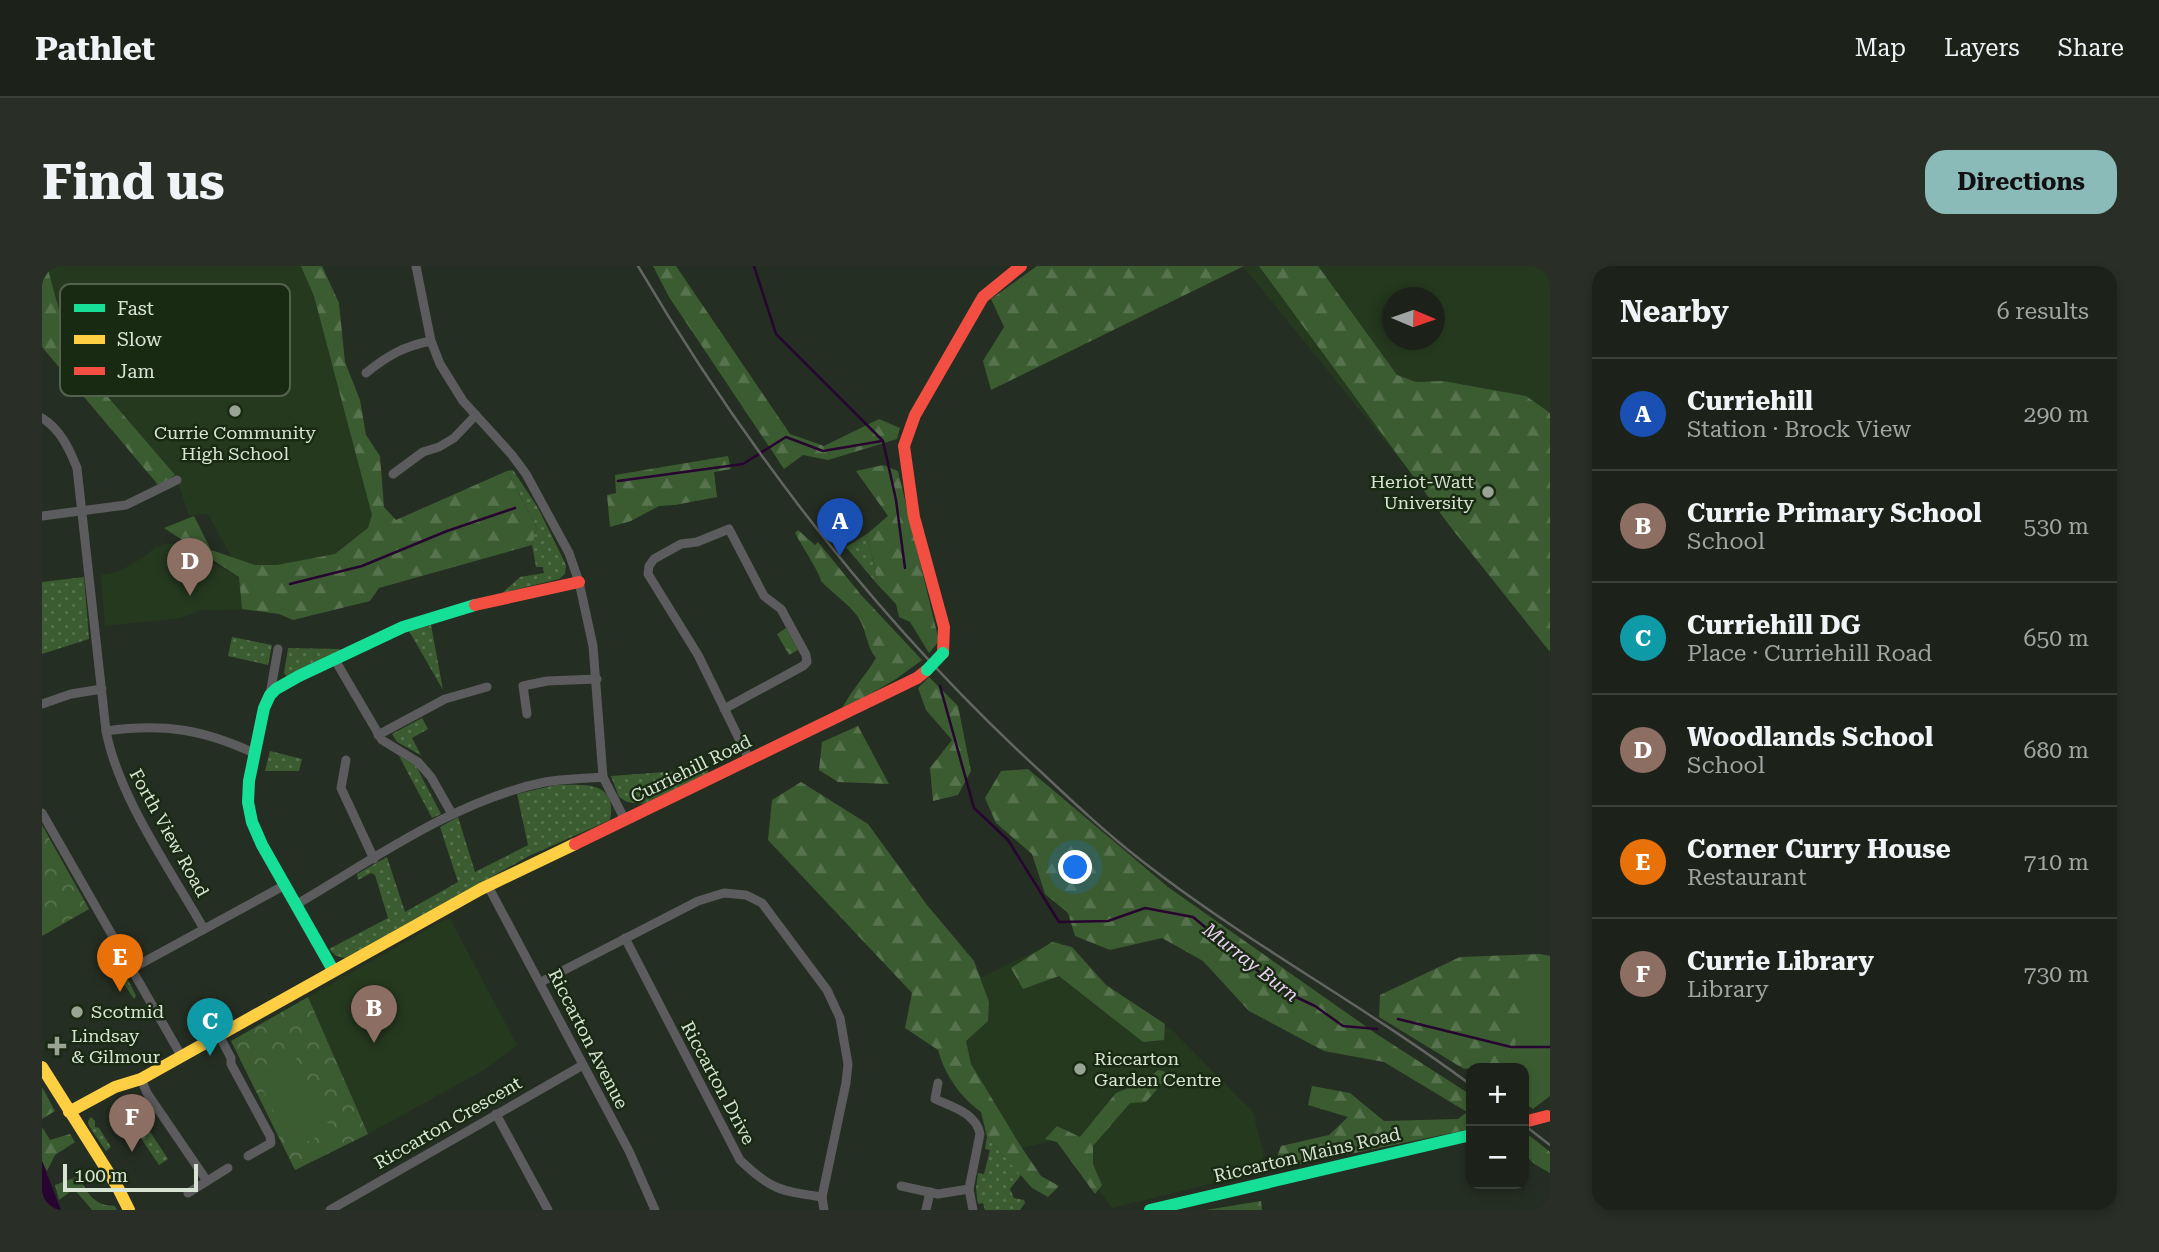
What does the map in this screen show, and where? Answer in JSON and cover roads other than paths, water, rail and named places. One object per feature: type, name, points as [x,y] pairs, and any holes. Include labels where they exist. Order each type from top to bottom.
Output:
[{"type":"street","points":[[416,266],[431,341],[450,384],[526,474],[569,553],[591,629],[603,777],[625,820]]},
{"type":"street","name":"Curriehill Road","points":[[69,1112],[115,1087],[141,1079],[182,1057],[333,970],[488,886],[750,761],[905,684],[927,670],[943,653],[944,627],[914,517],[904,446],[915,415],[983,297],[1021,266]]},
{"type":"street","points":[[366,373],[391,353],[410,345],[431,341]]},
{"type":"street","points":[[393,474],[423,452],[454,438],[476,415]]},
{"type":"street","name":"Forth View Road","points":[[42,418],[52,424],[72,454],[77,468],[111,757],[118,775],[204,929]]},
{"type":"street","points":[[42,516],[126,505],[177,480]]},
{"type":"street","points":[[724,709],[807,662],[806,655],[781,609],[764,596],[729,529],[697,542],[681,544],[654,559],[648,574],[698,655],[724,709],[750,761]]},
{"type":"street","points":[[270,696],[296,679],[372,641],[433,617],[579,582]]},
{"type":"street","points":[[278,649],[270,696],[261,719],[254,753],[248,809],[253,826],[333,970]]},
{"type":"street","points":[[335,660],[378,735],[418,762],[431,777],[452,814]]},
{"type":"street","points":[[527,713],[523,686],[547,681],[597,679]]},
{"type":"street","points":[[378,735],[445,699],[487,687]]},
{"type":"street","points":[[42,704],[71,694],[102,689]]},
{"type":"street","points":[[106,731],[136,726],[165,726],[202,733],[254,753]]},
{"type":"street","points":[[346,760],[341,788],[374,859]]},
{"type":"street","points":[[297,905],[452,814],[500,794],[546,782],[603,777]]},
{"type":"street","points":[[42,813],[182,1057]]},
{"type":"street","points":[[131,969],[285,886]]},
{"type":"street","name":"Riccarton Avenue","points":[[488,886],[629,1151],[655,1210]]},
{"type":"street","points":[[541,982],[698,901],[724,893],[746,895],[762,903],[827,990],[840,1018],[846,1043],[846,1083],[822,1197],[824,1210]]},
{"type":"street","name":"Riccarton Drive","points":[[625,938],[740,1160],[762,1181],[788,1192],[822,1197]]},
{"type":"street","points":[[219,1035],[231,1058],[231,1064],[270,1136],[271,1143],[248,1156]]},
{"type":"street","name":"Riccarton Crescent","points":[[330,1210],[583,1065]]},
{"type":"street","points":[[42,1067],[117,1186],[129,1210]]},
{"type":"street","points":[[141,1079],[146,1093],[207,1181]]},
{"type":"street","points":[[938,1083],[935,1099],[970,1116],[979,1128],[969,1189],[973,1210]]},
{"type":"street","points":[[496,1114],[548,1210]]},
{"type":"street","points":[[1529,1121],[1549,1115]]},
{"type":"street","name":"Riccarton Mains Road","points":[[1150,1210],[1466,1136]]},
{"type":"street","points":[[188,1192],[228,1168]]},
{"type":"street","points":[[901,1186],[944,1194],[969,1189]]},
{"type":"street","points":[[926,1210],[930,1192]]},
{"type":"waterway","points":[[754,266],[776,334],[883,441],[896,500],[905,568]]},
{"type":"waterway","points":[[618,481],[743,464],[786,437],[823,451],[882,441]]},
{"type":"waterway","points":[[290,584],[362,566],[447,531],[515,508]]},
{"type":"waterway","name":"Murray Burn","points":[[940,686],[974,808],[1008,840],[1059,922],[1108,921],[1145,908],[1193,917],[1281,990],[1315,1006],[1343,1026],[1377,1029]]},
{"type":"waterway","name":"Murray Burn","points":[[1398,1019],[1511,1047],[1550,1047]]},
{"type":"railway","points":[[638,266],[725,403],[820,533],[871,596],[981,715],[1077,806],[1142,861],[1223,919],[1390,1028],[1466,1081]]},
{"type":"railway","points":[[1525,1126],[1550,1145]]},
{"type":"place","name":"Currie Community High School","points":[[235,411]]},
{"type":"place","name":"Heriot-Watt University","points":[[1488,492]]},
{"type":"place","name":"Curriehill","points":[[840,556]]},
{"type":"place","name":"Woodlands School","points":[[190,596]]},
{"type":"place","name":"Corner Curry House","points":[[120,992]]},
{"type":"place","name":"Scotmid","points":[[77,1012]]},
{"type":"place","name":"Currie Primary School","points":[[374,1043]]},
{"type":"place","name":"Lindsay & Gilmour","points":[[57,1046]]},
{"type":"place","name":"Curriehill DG","points":[[210,1056]]},
{"type":"place","name":"Riccarton Garden Centre","points":[[1080,1069]]},
{"type":"place","name":"Currie Library","points":[[132,1152]]}]
